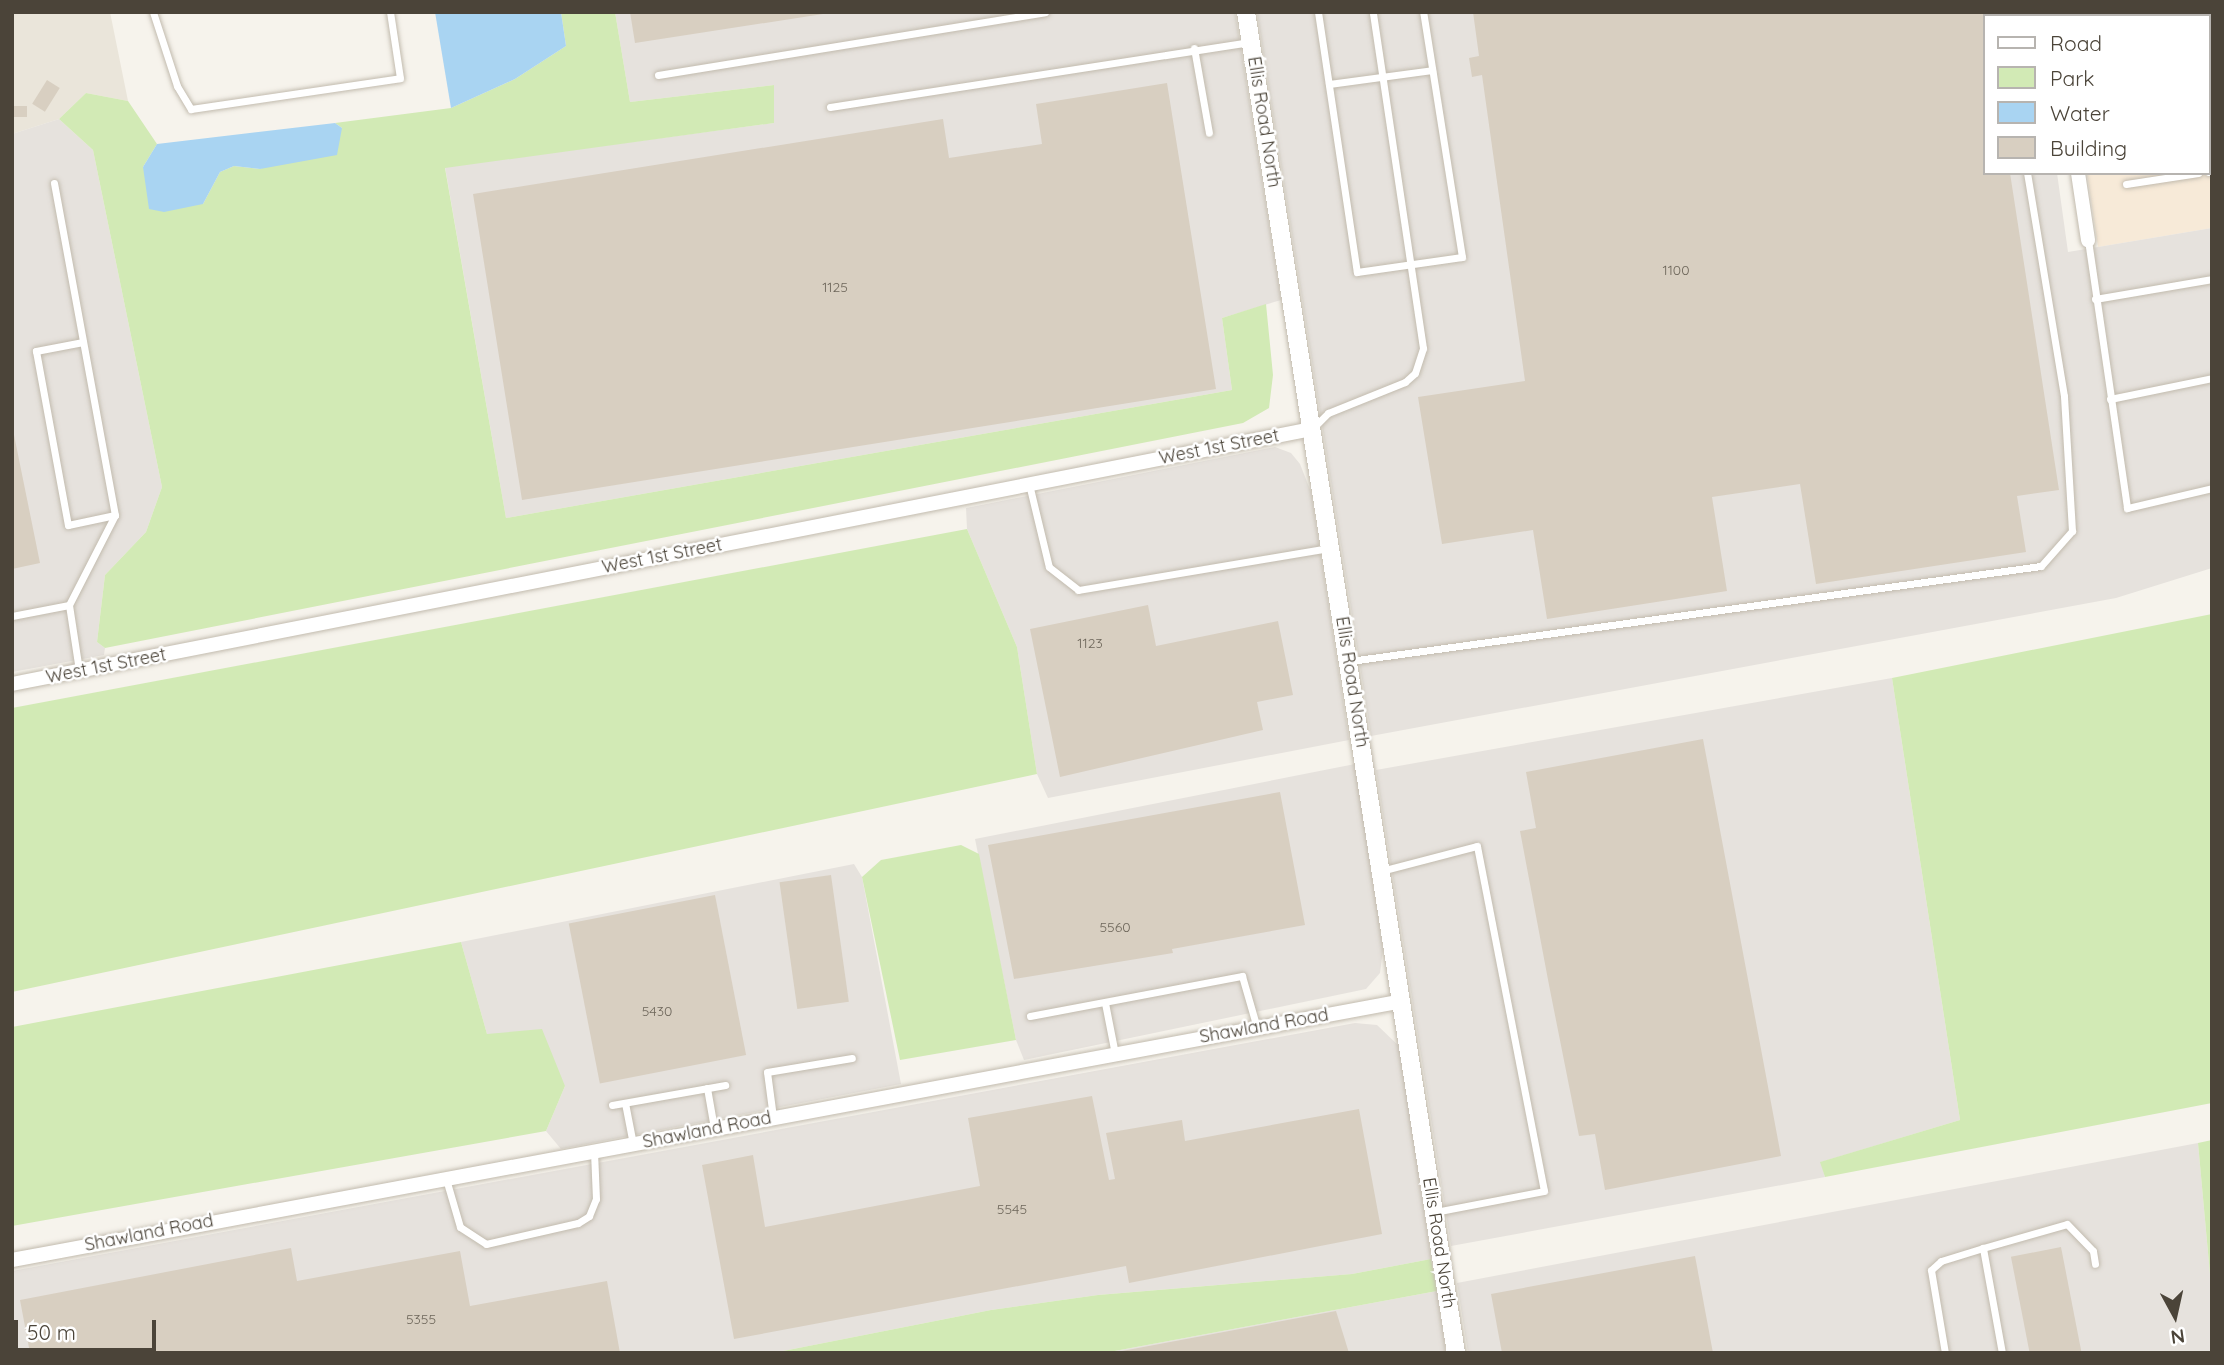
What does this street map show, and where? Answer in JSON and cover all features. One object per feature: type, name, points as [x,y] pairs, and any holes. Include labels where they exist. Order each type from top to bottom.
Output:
[{"type":"street","name":"Ellis Road North","points":[[1246,12],[1456,1353]]},
{"type":"street","points":[[2078,175],[2088,240]]},
{"type":"street","name":"West 1st Street","points":[[12,684],[1312,429]]},
{"type":"street","name":"Shawland Road","points":[[12,1260],[1402,1001]]},
{"type":"lane","points":[[153,12],[177,86],[191,108],[400,78],[390,12]]},
{"type":"lane","points":[[657,75],[1045,12]]},
{"type":"lane","points":[[1318,12],[1357,272],[1462,257],[1423,12]]},
{"type":"lane","points":[[1312,429],[1328,413],[1405,382],[1415,373],[1423,348],[1373,12]]},
{"type":"lane","points":[[830,107],[1194,48],[1251,42]]},
{"type":"lane","points":[[1194,48],[1209,133]]},
{"type":"lane","points":[[1329,84],[1432,70]]},
{"type":"lane","points":[[1349,661],[1699,610],[2041,566],[2072,531],[2064,396],[2027,175]]},
{"type":"lane","points":[[2126,184],[2185,175]]},
{"type":"lane","points":[[54,183],[115,516],[105,539],[90,556],[69,605],[79,671]]},
{"type":"lane","points":[[2088,240],[2127,508],[2212,488]]},
{"type":"lane","points":[[2095,299],[2212,279]]},
{"type":"lane","points":[[83,342],[36,351],[68,526],[115,516]]},
{"type":"lane","points":[[2110,399],[2212,378]]},
{"type":"lane","points":[[1029,484],[1049,567],[1078,590],[1330,548]]},
{"type":"lane","points":[[12,616],[69,605]]},
{"type":"lane","points":[[1381,871],[1477,846],[1544,1191],[1434,1213]]},
{"type":"lane","points":[[1030,1016],[1242,976],[1257,1028]]},
{"type":"lane","points":[[1105,1003],[1115,1054]]},
{"type":"lane","points":[[773,1117],[766,1072],[852,1058]]},
{"type":"lane","points":[[612,1105],[725,1085]]},
{"type":"lane","points":[[707,1088],[714,1128]]},
{"type":"lane","points":[[625,1103],[633,1144]]},
{"type":"lane","points":[[446,1179],[460,1227],[485,1244],[589,1216],[596,1199],[594,1151]]},
{"type":"lane","points":[[1945,1353],[1931,1270],[1941,1261],[2067,1224],[2087,1243],[2095,1264]]},
{"type":"lane","points":[[1983,1248],[2002,1353]]},
{"type":"shaded area","points":[[12,12],[110,12],[128,101],[86,93],[59,119],[12,134]]},
{"type":"shaded area","points":[[615,12],[1235,12],[1281,300],[1222,318],[1232,390],[506,518],[445,167],[774,123],[774,85],[630,102]]},
{"type":"shaded area","points":[[1257,12],[2035,12],[1982,14],[1982,175],[2057,175],[2068,252],[2212,228],[2212,568],[2116,598],[1371,736]]},
{"type":"shaded area","points":[[2064,12],[2212,12],[2212,228],[2098,247],[2087,175],[2210,175],[2210,14]]},
{"type":"shaded area","points":[[59,119],[93,150],[162,487],[146,532],[105,575],[97,642],[105,648],[104,655],[12,672],[12,134]]},
{"type":"shaded area","points":[[1275,447],[1291,453],[1300,464],[1311,492],[1349,740],[1048,798],[1037,774],[1017,647],[967,529],[966,508]]},
{"type":"shaded area","points":[[1892,678],[1960,1120],[1821,1162],[1825,1177],[1451,1246],[1376,770]]},
{"type":"shaded area","points":[[1355,764],[1383,949],[1380,973],[1366,989],[1024,1060],[1016,1040],[975,839]]},
{"type":"shaded area","points":[[854,864],[862,877],[901,1084],[561,1149],[546,1131],[565,1086],[487,1034],[461,942]]},
{"type":"shaded area","points":[[1355,1023],[1377,1025],[1400,1047],[1431,1259],[1352,1274],[1098,1295],[991,1310],[773,1353],[12,1353],[12,1271]]},
{"type":"shaded area","points":[[2198,1143],[2212,1296],[2212,1353],[1468,1353],[1457,1283]]},
{"type":"shaded area","points":[[1437,1291],[1446,1353],[1104,1353]]},
{"type":"green space","points":[[561,12],[615,12],[630,102],[774,85],[774,123],[445,168],[506,518],[1232,390],[1222,318],[1266,304],[1273,375],[1269,408],[1243,423],[105,648],[97,642],[105,575],[146,532],[162,487],[93,150],[59,119],[86,93],[128,101],[157,144],[143,167],[203,204],[220,172],[234,166],[260,169],[342,128],[335,123],[451,108],[515,79],[566,46]]},
{"type":"green space","points":[[967,529],[1017,647],[1037,774],[12,992],[12,708]]},
{"type":"green space","points":[[2212,614],[2212,1103],[1825,1177],[1820,1162],[1960,1120],[1892,678]]},
{"type":"green space","points":[[961,845],[979,854],[1016,1040],[900,1060],[862,877],[881,860]]},
{"type":"green space","points":[[461,942],[487,1034],[542,1029],[565,1086],[546,1131],[12,1226],[12,1027]]},
{"type":"green space","points":[[2212,1140],[2212,1296],[2198,1143]]},
{"type":"green space","points":[[1431,1259],[1437,1291],[1104,1353],[773,1353],[991,1310],[1098,1295],[1352,1274]]},
{"type":"water","points":[[435,12],[561,12],[566,46],[515,79],[451,108]]},
{"type":"water","points":[[335,123],[342,128],[337,155],[260,169],[234,166],[220,172],[203,204],[164,212],[149,209],[143,167],[157,144]]},
{"type":"building","points":[[630,12],[823,12],[823,14],[635,43]]},
{"type":"building","points":[[1473,12],[1985,12],[1982,14],[1982,175],[2010,175],[2059,490],[2017,496],[2026,552],[1816,584],[1800,484],[1712,497],[1727,591],[1547,619],[1533,530],[1442,544],[1418,397],[1525,381],[1482,75],[1472,77],[1469,58],[1479,56]]},
{"type":"building","points":[[47,80],[60,88],[45,112],[32,104]]},
{"type":"building","points":[[1167,83],[1216,389],[522,500],[473,194],[943,119],[949,158],[1042,144],[1036,104]]},
{"type":"building","points":[[12,106],[27,106],[27,117],[12,117]]},
{"type":"building","points":[[12,425],[40,563],[12,569]]},
{"type":"building","points":[[1148,605],[1156,646],[1278,621],[1293,695],[1257,702],[1263,730],[1060,777],[1030,629]]},
{"type":"building","points":[[1703,739],[1781,1156],[1605,1190],[1595,1134],[1579,1136],[1549,985],[1520,831],[1536,828],[1526,772]]},
{"type":"building","points":[[1280,792],[1305,925],[1172,949],[1173,953],[1014,979],[988,845]]},
{"type":"building","points":[[831,875],[849,1002],[797,1009],[780,882]]},
{"type":"building","points":[[715,895],[746,1055],[600,1083],[569,923]]},
{"type":"building","points":[[1092,1096],[1109,1180],[1115,1179],[1106,1133],[1182,1120],[1185,1141],[1359,1109],[1382,1234],[1129,1283],[1126,1266],[734,1339],[702,1165],[753,1155],[765,1227],[980,1186],[968,1118]]},
{"type":"building","points":[[2061,1247],[2082,1353],[2030,1353],[2011,1257]]},
{"type":"building","points":[[291,1248],[297,1281],[460,1251],[470,1306],[607,1281],[620,1353],[30,1353],[20,1300]]},
{"type":"building","points":[[1695,1256],[1713,1353],[1502,1353],[1491,1294]]},
{"type":"building","points":[[1336,1311],[1349,1353],[1122,1351]]}]
